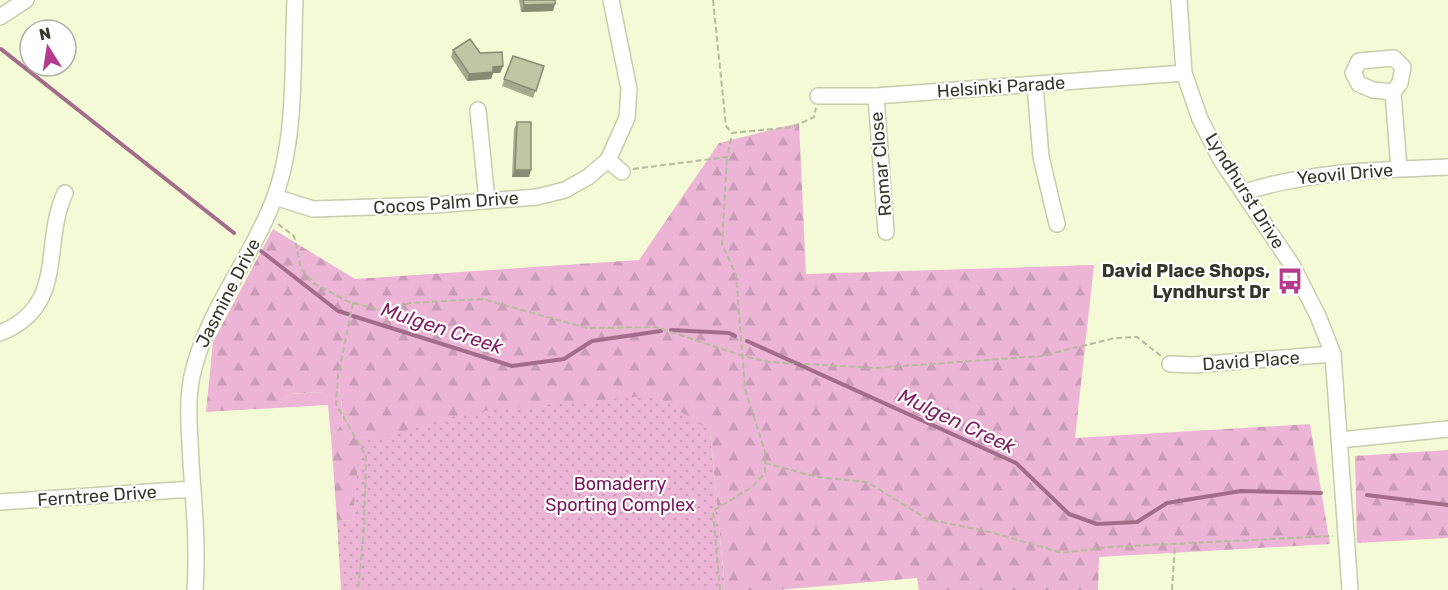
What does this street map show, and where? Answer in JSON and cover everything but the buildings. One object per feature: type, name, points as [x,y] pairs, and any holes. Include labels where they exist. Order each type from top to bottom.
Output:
[{"type":"street","points":[[0,17],[26,0]]},
{"type":"street","name":"Jasmine Drive","points":[[195,590],[197,554],[189,397],[200,345],[275,197],[289,127],[295,0]]},
{"type":"street","name":"Cocos Palm Drive","points":[[275,197],[313,209],[487,201],[537,197],[566,190],[588,177],[608,160],[627,118],[629,89],[612,0]]},
{"type":"street","name":"Lyndhurst Drive","points":[[1179,0],[1184,73],[1200,119],[1221,160],[1245,192],[1292,265],[1318,316],[1333,354],[1341,440],[1350,590]]},
{"type":"street","name":"Helsinki Parade","points":[[818,96],[876,96],[1184,73]]},
{"type":"street","points":[[1035,85],[1041,157],[1057,224]]},
{"type":"street","points":[[1393,92],[1399,169]]},
{"type":"street","name":"Romar Close","points":[[876,96],[886,232]]},
{"type":"street","points":[[478,110],[487,201]]},
{"type":"street","points":[[608,160],[622,172]]},
{"type":"street","name":"Yeovil Drive","points":[[1245,192],[1280,181],[1316,174],[1448,167]]},
{"type":"street","points":[[0,333],[25,318],[42,297],[52,271],[55,217],[64,193]]},
{"type":"street","name":"David Place","points":[[1170,363],[1193,365],[1333,354]]},
{"type":"street","points":[[1341,440],[1448,429]]},
{"type":"street","name":"Ferntree Drive","points":[[0,502],[193,489]]},
{"type":"path","points":[[713,0],[726,126],[732,133]]},
{"type":"path","points":[[732,133],[804,123],[814,117],[818,96]]},
{"type":"path","points":[[720,590],[713,511],[752,487],[765,473],[765,452],[745,389],[736,275],[722,244],[727,157],[732,133]]},
{"type":"path","points":[[622,172],[727,157]]},
{"type":"path","points":[[266,215],[294,236],[301,269],[315,284],[353,303],[383,311],[410,303],[482,299],[587,328],[656,327],[743,356],[769,362],[794,364]]},
{"type":"path","points":[[353,303],[338,376],[336,404],[366,456],[364,528],[358,590]]},
{"type":"path","points":[[804,364],[875,368],[1041,356],[1115,338],[1137,338],[1170,363]]},
{"type":"path","points":[[765,463],[817,477],[867,482],[927,519],[994,533],[1062,553],[1109,547],[1347,536]]},
{"type":"path","points":[[1172,590],[1175,544]]},
{"type":"green space","points":[[799,123],[806,274],[1094,265],[1075,438],[1310,424],[1330,544],[1099,557],[1098,590],[919,590],[917,578],[778,590],[725,590],[710,430],[361,438],[353,520],[337,521],[331,437],[343,423],[341,395],[334,380],[323,392],[290,394],[275,408],[206,412],[213,342],[273,229],[355,279],[639,260],[719,143]]},
{"type":"green space","points":[[334,379],[341,395],[343,423],[331,437],[328,405],[275,408],[290,394],[323,392]]},
{"type":"green space","name":"Bomaderry Sporting Complex","points":[[654,395],[710,430],[725,590],[341,590],[337,521],[353,520],[360,438],[386,436],[471,412]]},
{"type":"green space","points":[[1448,450],[1448,538],[1357,543],[1355,456]]},
{"type":"waterway","name":"Mulgen Creek","points":[[1,49],[234,233]]},
{"type":"waterway","name":"Mulgen Creek","points":[[261,251],[338,311],[348,314]]},
{"type":"waterway","name":"Mulgen Creek","points":[[353,316],[512,366],[564,359],[592,341],[661,331]]},
{"type":"waterway","name":"Mulgen Creek","points":[[671,330],[729,333],[735,336]]},
{"type":"waterway","name":"Mulgen Creek","points":[[747,341],[1016,463],[1069,514],[1097,524],[1137,522],[1167,503],[1241,491],[1321,493]]},
{"type":"waterway","name":"Mulgen Creek","points":[[1367,495],[1448,505]]},
{"type":"place","name":"David Place Shops, Lyndhurst Dr","points":[[1290,281]]}]
